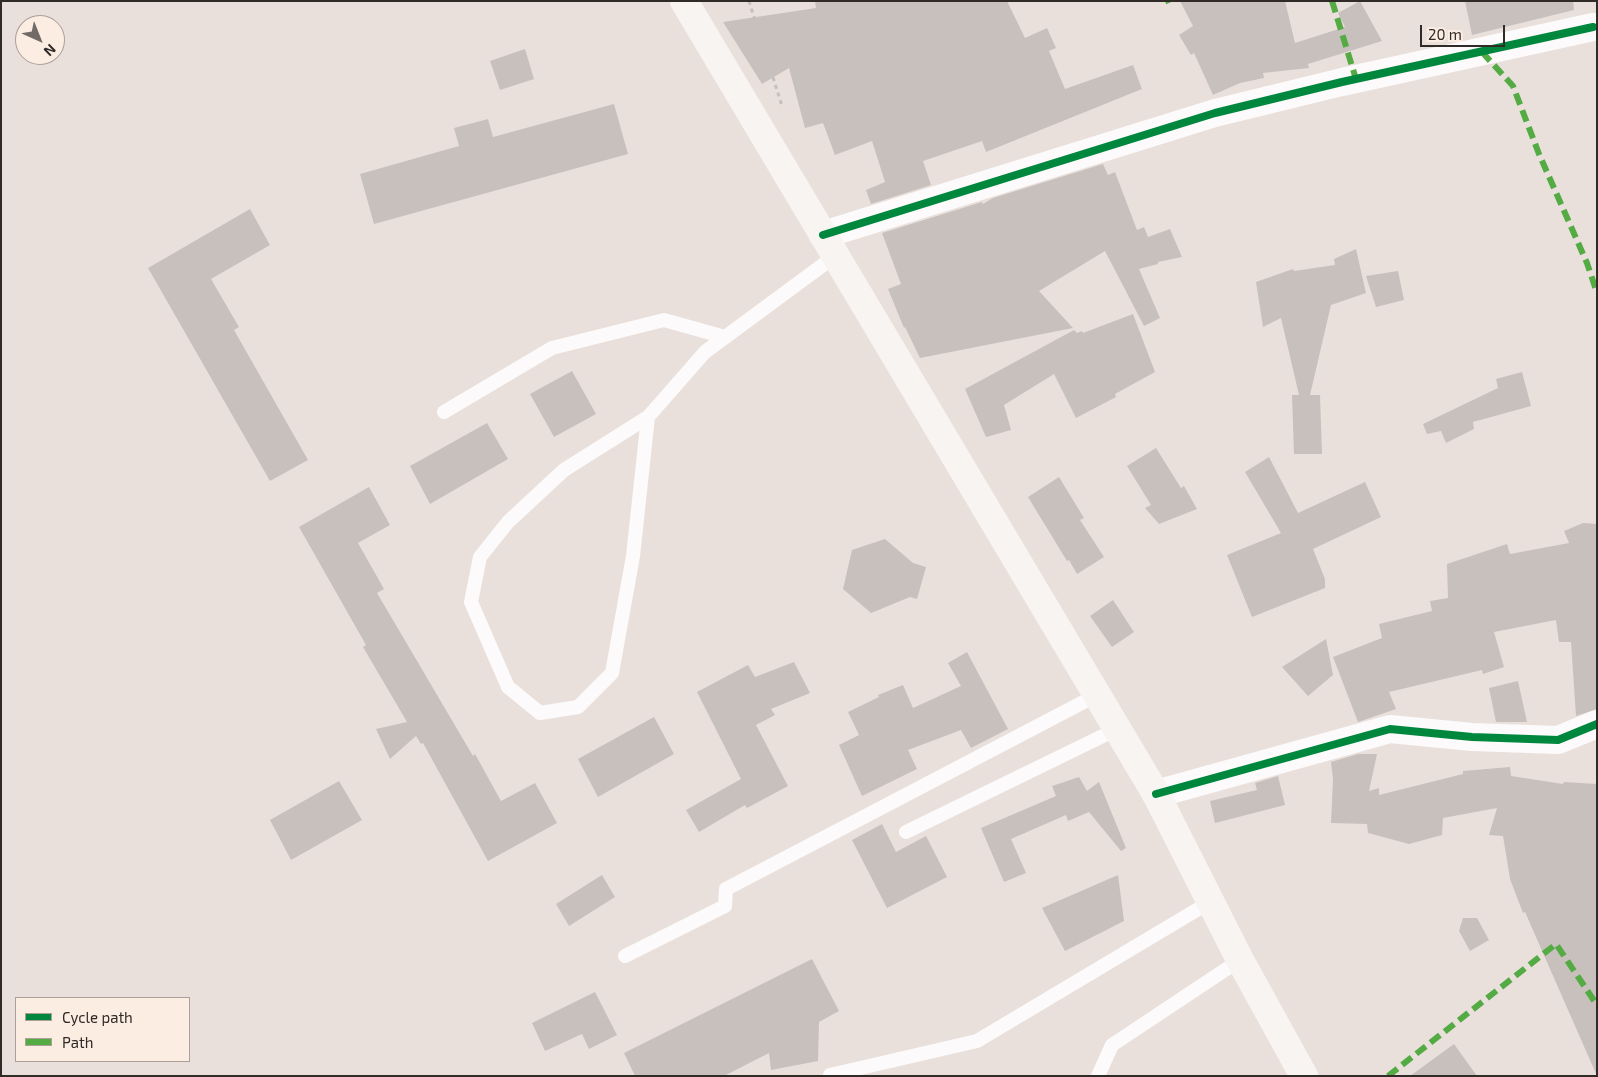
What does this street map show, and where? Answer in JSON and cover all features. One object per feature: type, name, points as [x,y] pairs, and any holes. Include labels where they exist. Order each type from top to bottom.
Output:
[{"type":"main road","points":[[684,1],[1156,794],[1240,960],[1304,1076]]},
{"type":"street","points":[[829,245],[1215,113],[1342,82],[1593,26]]},
{"type":"street","points":[[1156,794],[1390,729],[1472,737],[1558,740],[1597,724]]},
{"type":"lane","points":[[648,417],[633,556],[612,673],[578,707],[540,713],[508,687],[471,602],[480,557],[508,522],[564,470],[648,417],[705,352],[725,337],[829,245]]},
{"type":"lane","points":[[444,412],[552,348],[664,320],[725,337]]},
{"type":"lane","points":[[625,956],[725,906],[726,889],[1097,695]]},
{"type":"lane","points":[[906,832],[1117,729]]},
{"type":"lane","points":[[830,1075],[976,1041],[1210,902]]},
{"type":"lane","points":[[1098,1076],[1112,1045],[1240,960]]},
{"type":"path","points":[[749,1],[783,109]]},
{"type":"building","points":[[815,1],[1007,1],[1025,38],[1047,28],[1056,48],[1049,51],[1065,89],[1133,65],[1142,89],[986,152],[982,141],[923,161],[931,185],[871,204],[866,190],[885,182],[872,141],[835,155],[823,123],[805,128],[789,68],[762,84],[723,22],[816,8]]},
{"type":"building","points":[[1180,1],[1285,1],[1295,43],[1345,27],[1338,13],[1360,1],[1382,41],[1308,64],[1309,68],[1263,73],[1264,78],[1240,83],[1213,95],[1194,53],[1191,55],[1179,35],[1193,26]]},
{"type":"building","points":[[1465,1],[1573,1],[1574,10],[1472,35]]},
{"type":"building","points":[[525,49],[534,79],[500,90],[490,61]]},
{"type":"building","points":[[614,104],[628,154],[374,224],[360,174],[459,146],[454,128],[488,119],[493,137]]},
{"type":"building","points":[[1103,164],[1108,175],[1115,172],[1137,230],[1144,227],[1148,237],[1170,229],[1182,257],[1158,262],[1158,264],[1139,269],[1160,318],[1144,326],[1105,251],[1039,291],[1073,328],[920,358],[904,328],[888,289],[901,284],[882,233],[982,202],[983,204],[993,198]]},
{"type":"building","points":[[250,209],[270,245],[211,279],[239,327],[234,330],[308,460],[270,481],[148,268]]},
{"type":"building","points":[[1356,249],[1366,293],[1331,305],[1310,395],[1320,395],[1322,454],[1294,454],[1292,395],[1299,395],[1281,318],[1263,327],[1256,282],[1293,269],[1294,271],[1335,265],[1334,259]]},
{"type":"building","points":[[1398,271],[1404,300],[1376,307],[1366,276]]},
{"type":"building","points":[[1133,314],[1155,372],[1115,394],[1116,397],[1076,418],[1054,374],[1004,405],[1011,430],[986,437],[965,389],[1074,330],[1077,333],[1082,331],[1083,333]]},
{"type":"building","points":[[572,371],[596,414],[554,437],[530,394]]},
{"type":"building","points":[[1522,372],[1531,406],[1473,422],[1474,429],[1446,443],[1441,431],[1427,434],[1423,424],[1498,388],[1496,379]]},
{"type":"building","points":[[487,423],[508,459],[430,504],[410,466]]},
{"type":"building","points":[[1156,448],[1181,488],[1184,486],[1197,509],[1159,524],[1145,508],[1151,505],[1127,466]]},
{"type":"building","points":[[1269,457],[1298,513],[1365,482],[1381,517],[1313,549],[1325,579],[1325,588],[1252,617],[1227,555],[1281,533],[1245,472]]},
{"type":"building","points":[[1059,477],[1084,518],[1080,520],[1104,557],[1077,574],[1028,497]]},
{"type":"building","points":[[369,487],[390,525],[358,543],[384,589],[377,593],[473,756],[475,754],[501,801],[535,783],[557,823],[488,861],[423,743],[421,744],[416,736],[390,759],[376,729],[407,722],[363,647],[366,645],[299,527]]},
{"type":"building","points":[[1583,523],[1597,524],[1597,709],[1576,716],[1571,642],[1559,642],[1556,620],[1494,632],[1504,667],[1483,674],[1482,670],[1389,692],[1396,709],[1358,722],[1333,657],[1382,638],[1379,624],[1432,611],[1430,601],[1448,598],[1447,564],[1507,544],[1510,554],[1569,543],[1564,531]]},
{"type":"building","points":[[885,539],[913,563],[926,567],[917,599],[910,597],[871,613],[843,589],[852,550]]},
{"type":"building","points":[[1113,600],[1134,632],[1112,647],[1090,616]]},
{"type":"building","points":[[1326,639],[1333,675],[1308,696],[1282,667]]},
{"type":"building","points":[[967,652],[1008,729],[971,748],[961,730],[908,750],[917,769],[862,796],[839,745],[859,735],[848,712],[879,697],[878,695],[903,685],[913,708],[961,686],[948,663]]},
{"type":"building","points":[[794,662],[810,693],[771,709],[775,715],[756,725],[788,786],[747,808],[745,805],[699,832],[686,810],[741,779],[697,692],[748,665],[755,677]]},
{"type":"building","points":[[1518,681],[1527,722],[1496,722],[1489,688]]},
{"type":"building","points":[[654,717],[674,754],[598,797],[578,759]]},
{"type":"building","points":[[1358,754],[1377,754],[1369,791],[1379,788],[1379,795],[1463,774],[1463,771],[1510,767],[1511,776],[1563,784],[1564,782],[1597,784],[1597,1076],[1525,912],[1523,913],[1510,879],[1503,836],[1489,835],[1497,808],[1443,818],[1442,835],[1409,844],[1368,833],[1367,824],[1331,823],[1333,779],[1331,762]]},
{"type":"building","points":[[1278,776],[1285,805],[1215,823],[1210,801],[1257,790],[1255,783]]},
{"type":"building","points":[[1079,777],[1087,791],[1099,782],[1126,848],[1121,851],[1089,812],[1068,821],[1066,815],[1011,839],[1026,873],[1004,882],[981,828],[1056,796],[1052,786]]},
{"type":"building","points":[[339,781],[362,820],[291,860],[270,820]]},
{"type":"building","points":[[882,824],[896,852],[926,836],[947,877],[887,908],[852,840]]},
{"type":"building","points":[[602,875],[615,897],[569,926],[556,904]]},
{"type":"building","points":[[1118,875],[1124,921],[1065,951],[1042,908]]},
{"type":"building","points":[[1463,918],[1477,918],[1489,940],[1470,951],[1459,931]]},
{"type":"building","points":[[812,959],[839,1011],[819,1022],[818,1061],[771,1070],[769,1053],[724,1076],[635,1076],[624,1053]]},
{"type":"building","points":[[595,992],[617,1035],[589,1049],[582,1034],[545,1051],[532,1023]]},
{"type":"building","points":[[1454,1044],[1477,1076],[1410,1076]]},
{"type":"marked path","points":[[1332,1],[1356,79]]},
{"type":"marked path","points":[[1482,52],[1513,86],[1539,154],[1587,263],[1597,293]]},
{"type":"marked path","points":[[1388,1076],[1556,944],[1597,1005]]},
{"type":"cycle path","points":[[823,235],[1215,113],[1342,82],[1593,27]]},
{"type":"cycle path","points":[[1156,794],[1390,729],[1472,737],[1558,740],[1597,724]]}]
